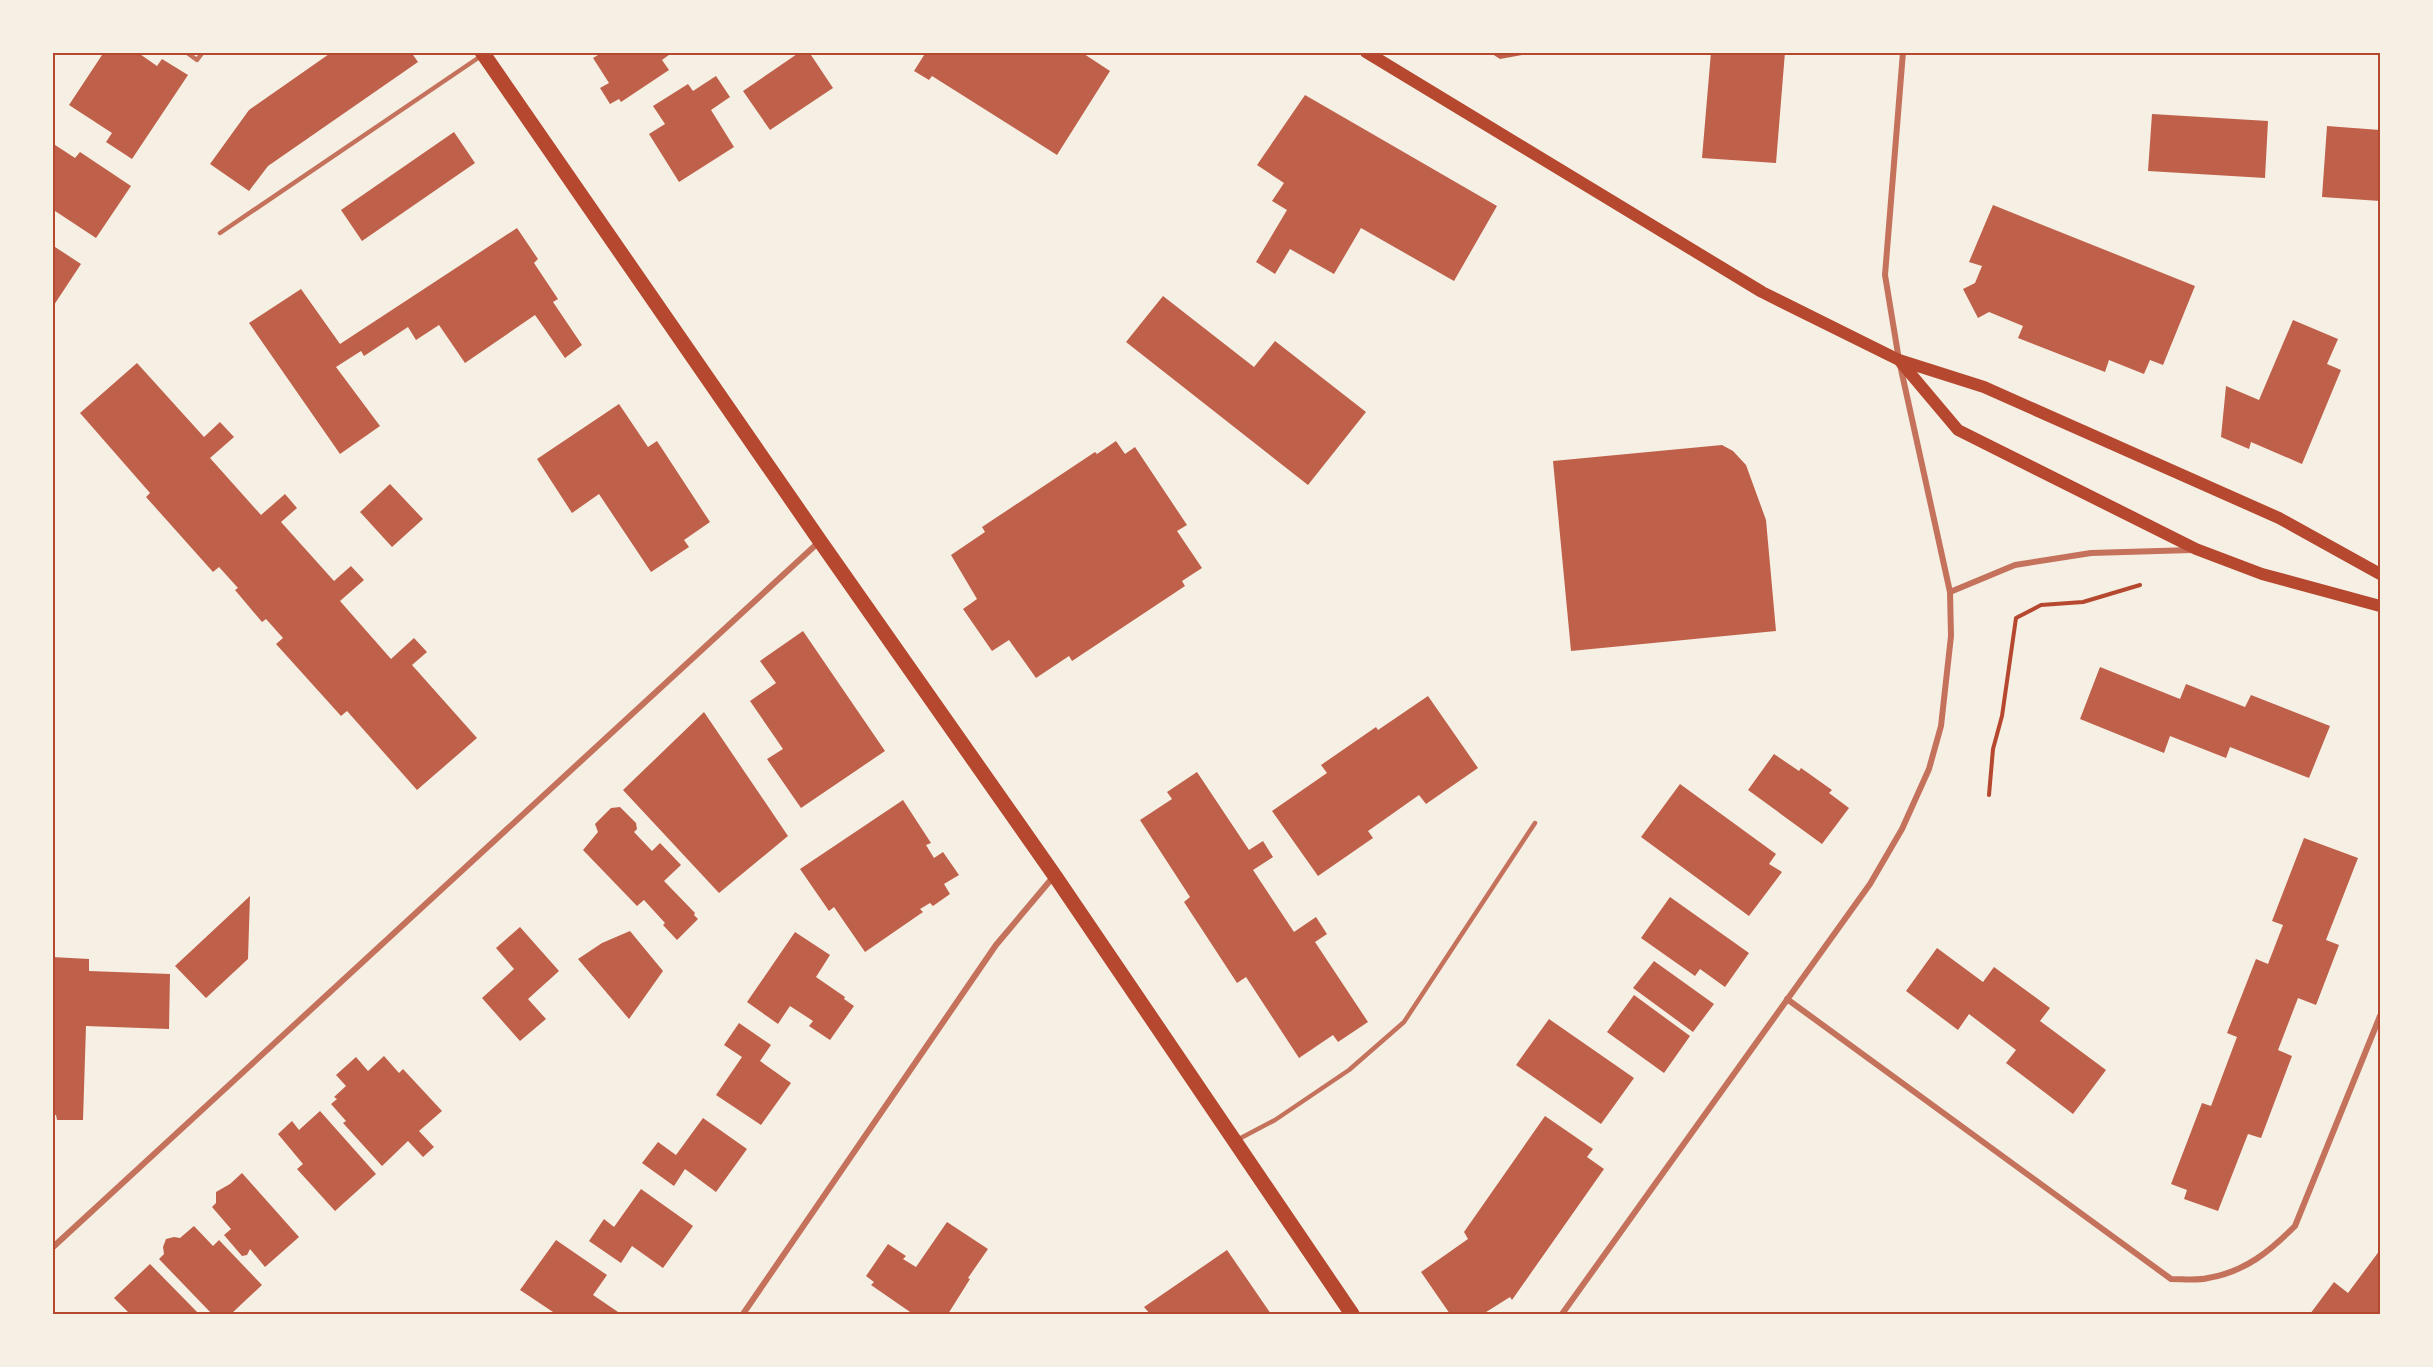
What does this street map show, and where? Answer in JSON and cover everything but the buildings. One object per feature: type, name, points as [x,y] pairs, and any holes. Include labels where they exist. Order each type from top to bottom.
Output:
[{"type":"main road","points":[[1366,52],[1762,292],[1899,360],[1984,387],[2268,513],[2380,574]]},
{"type":"main road","points":[[483,54],[1055,876],[1352,1314]]},
{"type":"main road","points":[[1899,360],[1958,430],[2196,549],[2262,574],[2380,606]]},
{"type":"street","points":[[1562,1314],[1870,884],[1902,829],[1929,769],[1941,726],[1948,681],[1951,636],[1950,592],[1899,360],[1886,275],[1904,52]]},
{"type":"street","points":[[52,1248],[820,541]]},
{"type":"street","points":[[1950,592],[2015,565],[2091,553],[2196,549]]},
{"type":"street","points":[[744,1314],[996,945],[1055,876]]},
{"type":"street","points":[[1787,999],[2171,1279],[2208,1278],[2241,1268],[2270,1252],[2295,1226],[2380,1016]]},
{"type":"lane","points":[[186,52],[197,60],[203,52]]},
{"type":"lane","points":[[220,233],[483,54]]},
{"type":"lane","points":[[1234,1141],[1275,1120],[1349,1070],[1404,1022],[1535,823]]},
{"type":"path","points":[[1989,795],[1993,749],[2002,716],[2016,618],[2041,605],[2084,602],[2140,585]]}]
